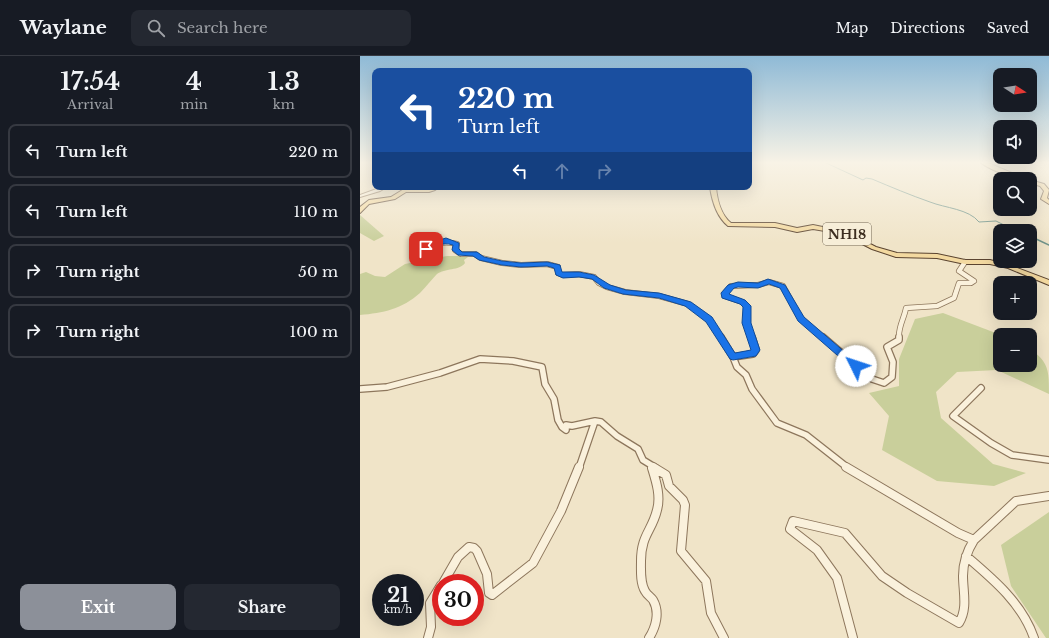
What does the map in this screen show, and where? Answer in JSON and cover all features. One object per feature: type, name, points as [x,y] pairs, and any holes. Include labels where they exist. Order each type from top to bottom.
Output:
[{"type":"main road","points":[[1046,189],[1047,191],[1044,199],[1049,202]]},
{"type":"main road","points":[[360,211],[364,205],[369,202],[392,198],[406,190],[429,190]]},
{"type":"main road","name":"NH18","points":[[714,190],[716,204],[726,222],[730,225],[775,225],[797,230],[813,227],[845,233],[874,248],[896,255],[941,256],[965,262],[985,261],[1003,265],[1049,283]]},
{"type":"street","points":[[360,196],[379,190]]},
{"type":"street","points":[[421,252],[432,244],[446,240],[457,244],[455,250],[460,254],[475,254],[481,258],[502,263],[521,265],[547,264],[558,267],[558,273],[563,275],[579,274],[594,277],[607,287],[625,292],[659,296],[688,304],[709,320],[733,357],[737,367],[746,375],[752,389],[777,423],[806,435],[842,465],[958,533],[974,540]]},
{"type":"street","points":[[733,357],[753,354],[756,350],[747,323],[747,306],[742,302],[725,296],[725,293],[731,286],[758,285],[768,282],[783,286],[801,319],[872,379],[884,383],[892,377],[893,362],[887,347],[899,340],[898,330],[904,319],[906,308],[937,306],[954,298],[959,283],[971,283],[974,281],[959,271],[965,262]]},
{"type":"street","points":[[360,389],[387,387],[440,373],[480,359],[514,361],[543,368],[544,384],[553,397],[556,419],[563,428],[566,430],[566,425],[572,426],[595,421],[605,424],[617,436],[638,449],[641,460],[652,468],[666,475],[669,486],[683,500],[685,505],[681,551],[706,581],[711,614],[724,638]]},
{"type":"street","points":[[981,388],[953,416],[991,443],[1012,455],[1049,460]]},
{"type":"street","points":[[449,574],[459,553],[469,547],[474,548],[477,551],[487,574],[489,593],[492,595],[496,594],[533,563],[561,511],[584,456],[595,421]]},
{"type":"street","points":[[649,638],[655,627],[656,608],[653,600],[644,590],[641,552],[644,538],[658,508],[657,480],[652,468]]},
{"type":"street","points":[[853,638],[837,578],[817,550],[790,528],[793,521],[845,533],[882,576],[907,593],[959,623],[962,619],[965,604],[963,570],[966,556],[974,540],[1016,501],[1049,496]]},
{"type":"street","points":[[966,556],[988,575],[1013,603],[1031,628],[1034,638]]},
{"type":"street","points":[[428,638],[430,627],[430,603],[432,600]]},
{"type":"green space","points":[[360,215],[384,236],[374,241],[360,233]]},
{"type":"green space","points":[[447,256],[468,257],[464,260],[465,263],[462,266],[437,274],[420,293],[406,303],[377,313],[360,315],[360,274],[366,272],[375,276],[385,277],[405,264]]},
{"type":"green space","points":[[943,313],[993,332],[993,370],[957,372],[936,392],[941,418],[993,464],[1026,473],[994,486],[937,481],[882,450],[889,416],[869,393],[899,386],[899,359],[915,319]]},
{"type":"green space","points":[[1037,355],[1041,358],[1047,368],[1049,394],[1001,372],[1037,372]]},
{"type":"green space","points":[[1049,512],[1049,638],[1046,638],[1011,586],[1001,545]]},
{"type":"waterway","points":[[896,189],[930,202],[969,214],[979,222],[996,221],[1002,224]]},
{"type":"waterway","points":[[1037,239],[1049,245]]},
{"type":"route","points":[[426,249],[432,244],[446,240],[457,244],[455,250],[460,254],[475,254],[481,258],[502,263],[521,265],[547,264],[558,267],[558,273],[563,275],[579,274],[594,277],[607,287],[625,292],[659,296],[688,304],[709,320],[733,357],[753,354],[756,350],[747,323],[747,306],[742,302],[725,296],[725,293],[731,286],[758,285],[768,282],[775,283],[783,286],[801,319],[856,366]]}]
